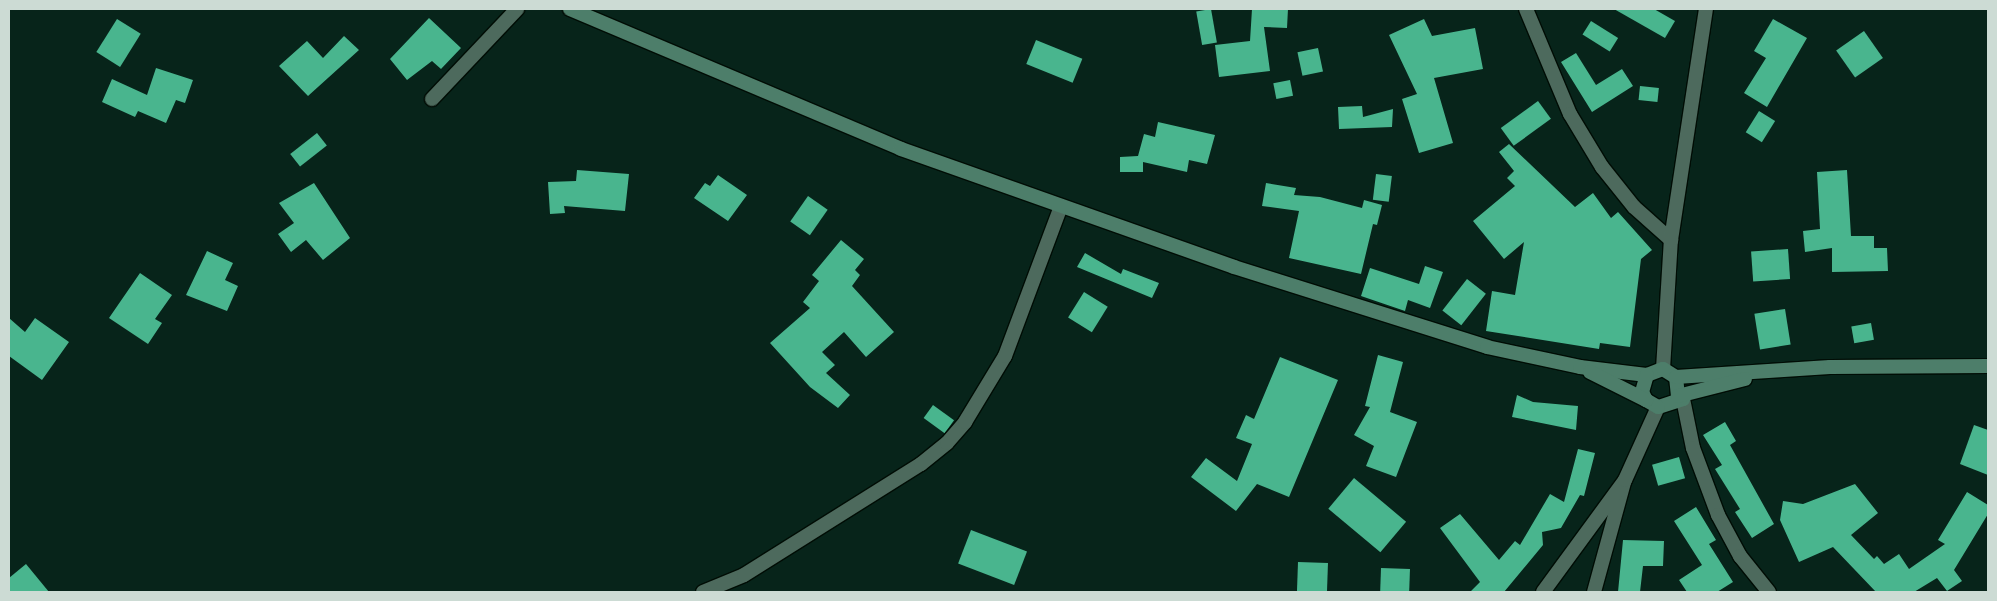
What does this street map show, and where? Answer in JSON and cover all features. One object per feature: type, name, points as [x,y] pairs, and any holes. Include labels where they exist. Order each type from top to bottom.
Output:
[{"type":"main road","points":[[570,9],[901,149],[1234,268],[1477,344],[1580,367],[1647,375],[1663,369],[1676,377],[1775,372],[1830,366],[1988,366]]},
{"type":"main road","points":[[1580,367],[1652,403],[1680,398],[1775,372]]},
{"type":"main road","points":[[1647,375],[1642,392],[1652,403]]},
{"type":"main road","points":[[1676,377],[1680,398]]},
{"type":"street","points":[[432,99],[517,9]]},
{"type":"street","points":[[1526,9],[1570,114],[1602,167],[1634,207],[1671,240]]},
{"type":"street","points":[[1663,369],[1671,240],[1706,9]]},
{"type":"street","points":[[703,592],[744,574],[921,464],[947,443],[965,422],[1005,356],[1061,206]]},
{"type":"street","points":[[1680,398],[1693,448],[1718,515],[1740,556],[1769,592]]},
{"type":"street","points":[[1594,592],[1625,480],[1652,403]]},
{"type":"street","points":[[1543,592],[1625,480]]},
{"type":"building","points":[[1211,9],[1217,42],[1202,45],[1196,12]]},
{"type":"building","points":[[1252,9],[1288,9],[1287,28],[1264,27],[1270,71],[1219,77],[1215,45],[1250,41]]},
{"type":"building","points":[[1614,9],[1654,9],[1675,21],[1665,38]]},
{"type":"building","points":[[429,18],[461,48],[441,69],[432,61],[407,80],[390,59]]},
{"type":"building","points":[[117,19],[141,34],[120,67],[96,52]]},
{"type":"building","points":[[1424,19],[1432,36],[1475,28],[1483,69],[1434,78],[1453,143],[1419,153],[1402,99],[1417,94],[1389,35]]},
{"type":"building","points":[[1773,19],[1807,38],[1767,107],[1744,93],[1766,58],[1754,51]]},
{"type":"building","points":[[1591,21],[1618,38],[1610,52],[1583,35]]},
{"type":"building","points":[[1864,31],[1883,58],[1855,78],[1836,51]]},
{"type":"building","points":[[344,36],[359,50],[308,96],[279,66],[307,41],[323,58]]},
{"type":"building","points":[[1036,40],[1082,59],[1073,83],[1026,64]]},
{"type":"building","points":[[1318,48],[1323,71],[1302,76],[1297,52]]},
{"type":"building","points":[[1576,53],[1596,85],[1622,69],[1633,86],[1592,112],[1561,62]]},
{"type":"building","points":[[156,68],[193,80],[185,103],[176,100],[166,123],[138,111],[135,117],[102,102],[112,79],[147,95]]},
{"type":"building","points":[[1290,80],[1293,96],[1276,99],[1273,83]]},
{"type":"building","points":[[1640,86],[1659,88],[1657,102],[1639,100]]},
{"type":"building","points":[[1538,101],[1551,119],[1514,146],[1501,128]]},
{"type":"building","points":[[1362,106],[1363,117],[1393,109],[1392,127],[1339,129],[1338,107]]},
{"type":"building","points":[[1759,111],[1775,121],[1762,142],[1746,132]]},
{"type":"building","points":[[1158,122],[1215,135],[1207,164],[1189,160],[1187,172],[1143,162],[1143,172],[1120,172],[1120,157],[1138,156],[1144,134],[1155,137]]},
{"type":"building","points":[[317,133],[327,146],[300,167],[290,154]]},
{"type":"building","points":[[1509,144],[1575,207],[1593,193],[1611,218],[1618,212],[1652,250],[1641,259],[1630,347],[1600,343],[1599,349],[1486,331],[1492,291],[1515,295],[1524,242],[1504,259],[1473,221],[1515,186],[1507,178],[1514,171],[1499,152]]},
{"type":"building","points":[[577,170],[629,174],[625,211],[564,206],[565,213],[550,214],[548,182],[576,181]]},
{"type":"building","points":[[1847,170],[1851,236],[1874,236],[1874,248],[1887,248],[1888,271],[1832,272],[1832,248],[1805,252],[1803,231],[1820,229],[1817,172]]},
{"type":"building","points":[[1376,174],[1392,176],[1389,202],[1373,200]]},
{"type":"building","points":[[718,175],[747,195],[728,221],[694,198],[705,183],[710,186]]},
{"type":"building","points":[[314,183],[350,238],[323,260],[306,240],[291,252],[278,234],[294,223],[279,203]]},
{"type":"building","points":[[1266,183],[1296,188],[1294,195],[1320,197],[1362,208],[1364,200],[1382,205],[1377,225],[1373,224],[1361,274],[1289,258],[1299,211],[1262,206]]},
{"type":"building","points":[[808,196],[828,210],[810,235],[790,221]]},
{"type":"building","points":[[841,240],[864,259],[855,270],[860,275],[852,286],[894,332],[866,357],[844,332],[822,352],[835,365],[826,373],[850,395],[838,408],[810,387],[770,343],[810,308],[803,302],[819,281],[812,275]]},
{"type":"building","points":[[1788,249],[1790,279],[1753,282],[1751,252]]},
{"type":"building","points":[[207,251],[233,263],[225,280],[238,286],[227,311],[186,295]]},
{"type":"building","points":[[1085,253],[1121,274],[1123,269],[1159,283],[1152,298],[1077,267]]},
{"type":"building","points":[[1425,266],[1443,272],[1430,308],[1408,300],[1405,311],[1361,296],[1370,268],[1419,284]]},
{"type":"building","points":[[140,273],[172,295],[155,319],[162,323],[148,344],[109,318]]},
{"type":"building","points":[[1467,279],[1486,294],[1461,325],[1442,311]]},
{"type":"building","points":[[1084,292],[1108,307],[1092,332],[1068,317]]},
{"type":"building","points":[[1785,309],[1791,345],[1760,349],[1754,314]]},
{"type":"building","points":[[9,318],[25,332],[35,318],[69,342],[42,380],[9,356]]},
{"type":"building","points":[[1871,323],[1874,340],[1854,343],[1851,326]]},
{"type":"building","points":[[1378,355],[1403,362],[1390,412],[1417,422],[1396,477],[1366,466],[1374,446],[1354,435],[1370,407],[1365,406]]},
{"type":"building","points":[[1280,357],[1338,380],[1289,497],[1257,484],[1236,511],[1191,477],[1206,458],[1237,481],[1252,444],[1236,438],[1246,415],[1254,419]]},
{"type":"building","points":[[1517,395],[1533,402],[1578,406],[1576,430],[1512,417]]},
{"type":"building","points":[[933,405],[954,420],[945,433],[924,418]]},
{"type":"building","points":[[1725,422],[1736,441],[1730,445],[1774,524],[1752,538],[1735,512],[1740,509],[1715,469],[1722,465],[1703,435]]},
{"type":"building","points":[[1974,425],[1988,430],[1988,475],[1960,464]]},
{"type":"building","points":[[1578,449],[1595,453],[1584,496],[1580,495],[1561,528],[1542,532],[1543,545],[1504,592],[1470,592],[1480,582],[1440,528],[1460,514],[1499,560],[1515,541],[1520,545],[1550,494],[1564,502]]},
{"type":"building","points":[[1679,457],[1685,478],[1658,486],[1652,465]]},
{"type":"building","points":[[1354,478],[1406,522],[1380,552],[1328,509]]},
{"type":"building","points":[[1855,484],[1878,513],[1851,535],[1874,559],[1877,556],[1884,564],[1899,554],[1909,569],[1945,544],[1938,540],[1967,492],[1988,505],[1988,514],[1954,570],[1962,581],[1947,591],[1937,578],[1914,592],[1876,592],[1833,547],[1799,562],[1780,520],[1783,501],[1803,504]]},
{"type":"building","points":[[1696,507],[1716,540],[1709,544],[1733,582],[1717,592],[1687,592],[1679,580],[1702,565],[1674,521]]},
{"type":"building","points":[[971,530],[1027,552],[1014,585],[958,564]]},
{"type":"building","points":[[1623,540],[1664,541],[1663,566],[1643,566],[1640,592],[1618,592]]},
{"type":"building","points":[[1298,562],[1328,563],[1327,592],[1297,592]]},
{"type":"building","points":[[26,564],[49,592],[9,592],[9,578]]},
{"type":"building","points":[[1381,568],[1410,569],[1409,592],[1380,592]]}]
